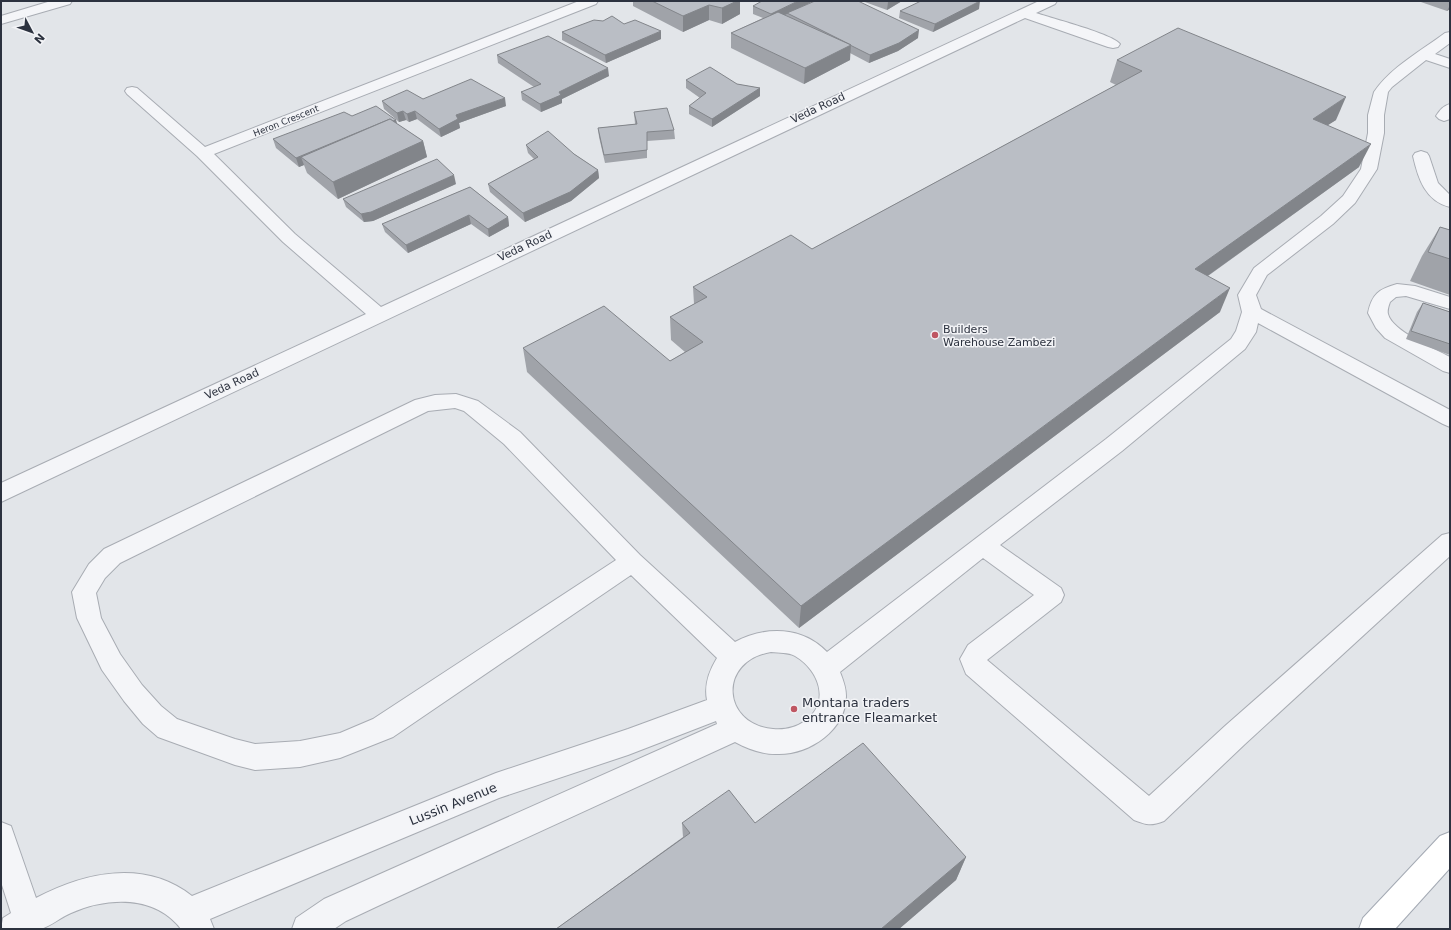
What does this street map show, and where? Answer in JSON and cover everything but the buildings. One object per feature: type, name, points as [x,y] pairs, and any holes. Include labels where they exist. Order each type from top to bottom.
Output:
[{"type":"main road","points":[[1374,929],[1450,846]]},
{"type":"street","points":[[1,20],[65,1]]},
{"type":"street","name":"Heron Crescent","points":[[203,153],[591,1]]},
{"type":"street","name":"Veda Road","points":[[1,493],[1050,1]]},
{"type":"street","points":[[1023,13],[1113,44]]},
{"type":"street","points":[[826,668],[1114,445],[1238,344],[1246,332],[1252,312],[1247,295],[1254,280],[1260,272],[1328,220],[1349,199],[1369,169],[1376,133],[1376,115],[1381,92],[1387,84],[1403,70],[1450,36]]},
{"type":"street","points":[[1424,55],[1450,64]]},
{"type":"street","points":[[132,91],[203,153],[290,238],[379,315]]},
{"type":"street","points":[[1421,156],[1426,177],[1432,189],[1450,202]]},
{"type":"street","points":[[1450,303],[1406,290],[1392,290],[1382,299],[1378,313],[1383,324],[1392,334],[1450,366]]},
{"type":"street","points":[[1252,312],[1450,418]]},
{"type":"street","points":[[632,562],[383,728],[340,745],[300,754],[255,758],[168,728],[152,715],[133,693],[111,662],[89,618],[84,592],[97,571],[112,556],[422,405],[435,402],[456,401],[471,406],[512,438],[632,562],[733,657]]},
{"type":"street","points":[[983,545],[1052,594],[977,653],[973,659],[975,666],[1144,810],[1154,811],[1235,735],[1450,542]]},
{"type":"street","points":[[771,641],[793,644],[811,653],[826,668],[832,684],[832,701],[826,718],[813,731],[795,740],[775,742],[755,738],[730,717],[719,698],[720,682],[724,668],[733,657],[750,646],[771,641]]},
{"type":"street","points":[[307,929],[335,910],[730,717]]},
{"type":"street","name":"Lussin Avenue","points":[[21,924],[51,906],[74,896],[97,889],[119,887],[139,888],[158,893],[175,901],[194,921],[496,786],[628,742],[730,717]]},
{"type":"street","points":[[1,836],[21,924]]},
{"type":"place","name":"Builders Warehouse Zambezi","points":[[935,335]]},
{"type":"place","name":"Montana traders entrance Fleamarket","points":[[794,709]]}]
